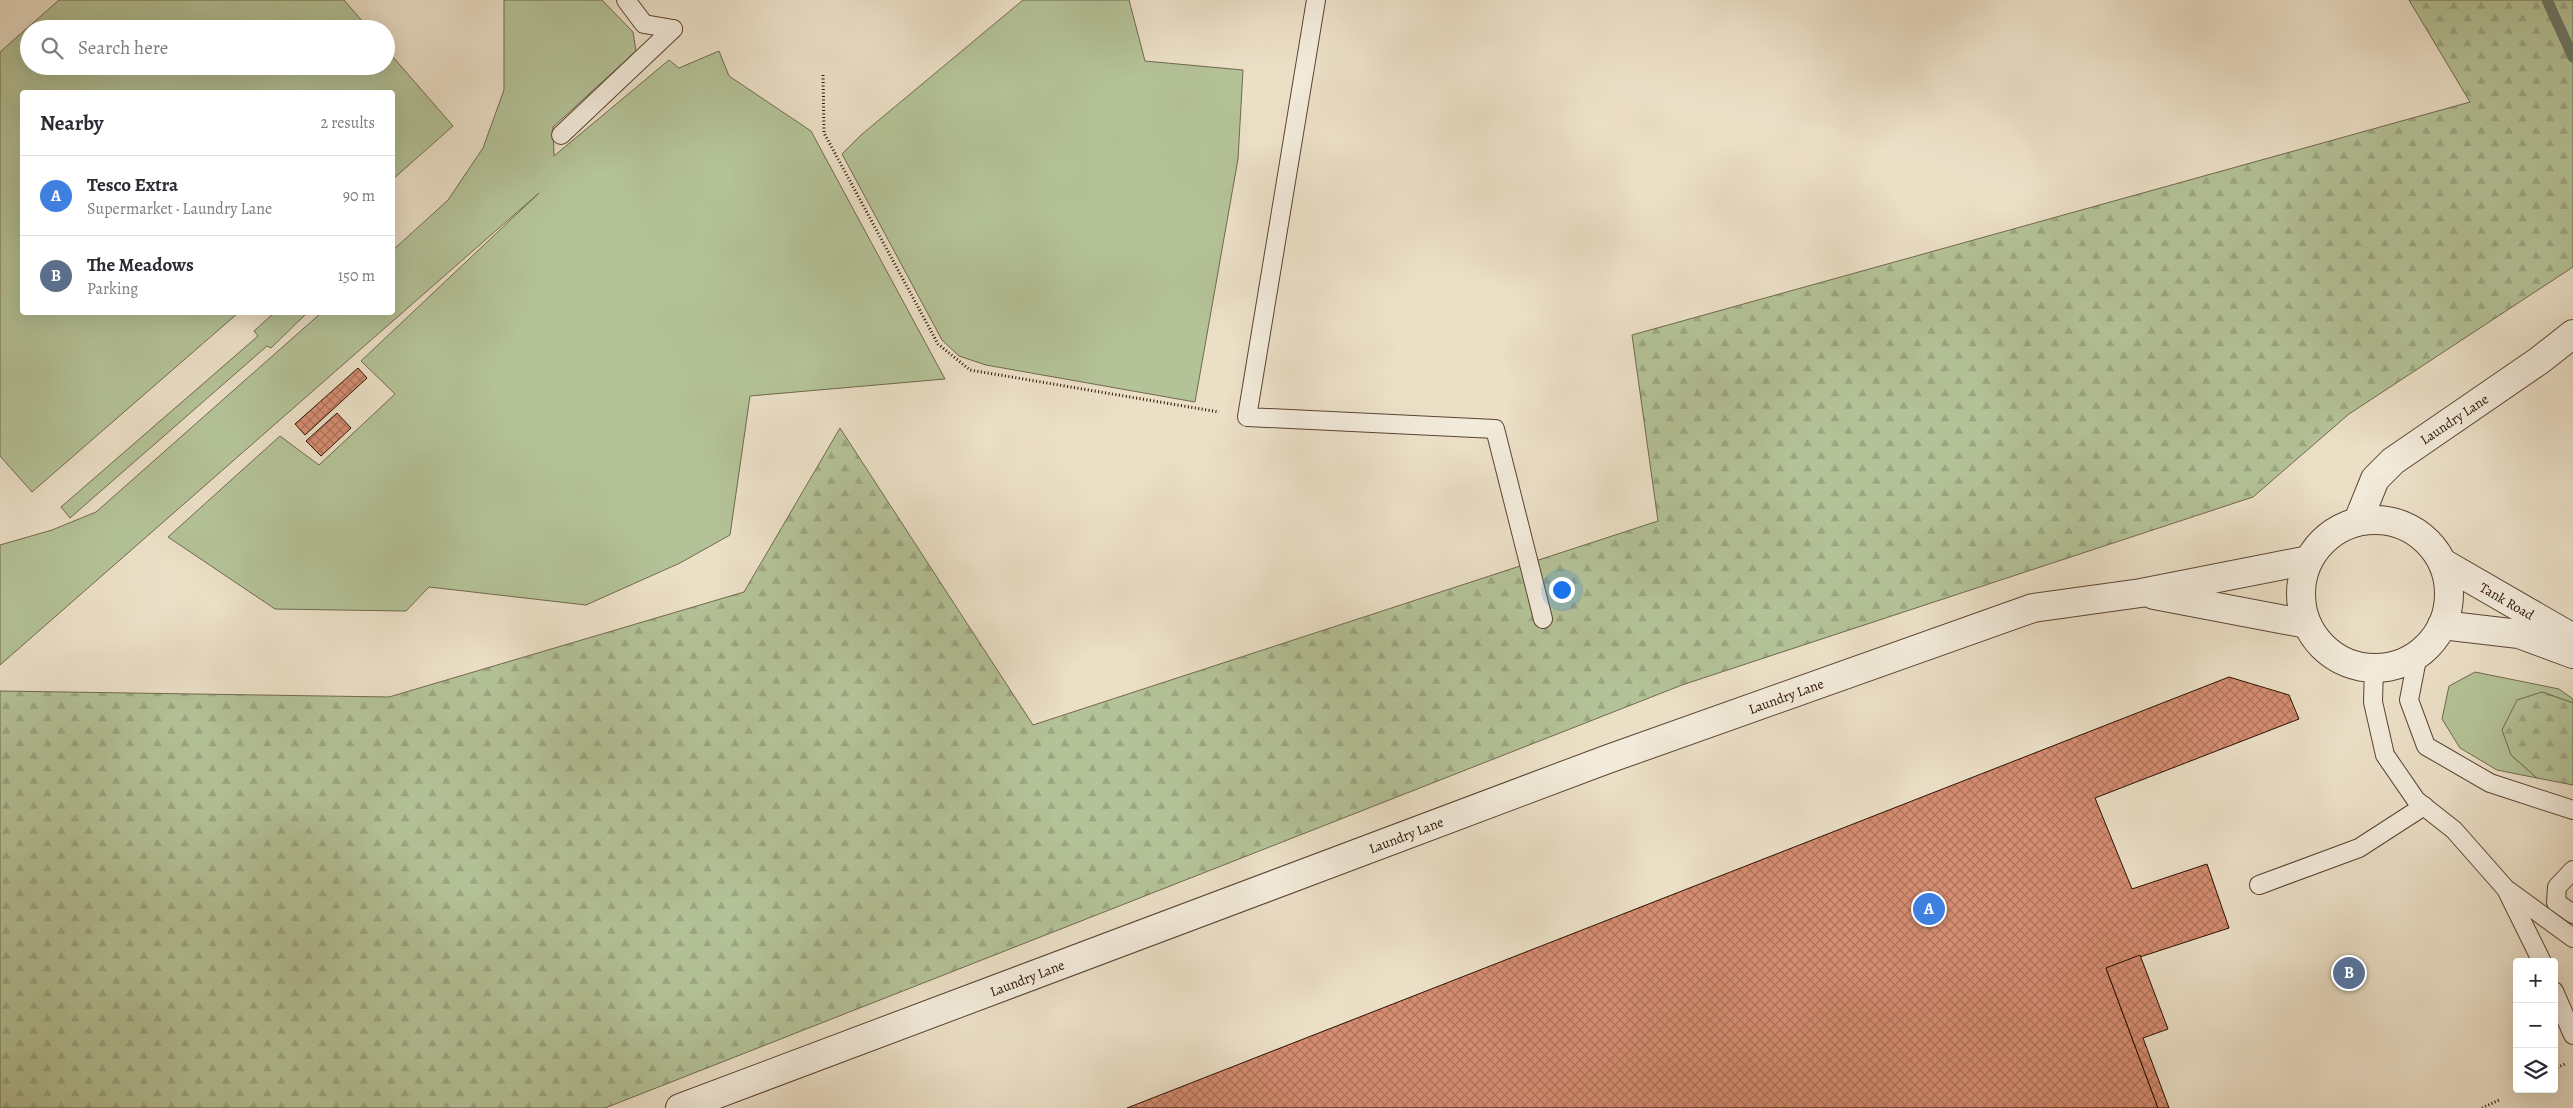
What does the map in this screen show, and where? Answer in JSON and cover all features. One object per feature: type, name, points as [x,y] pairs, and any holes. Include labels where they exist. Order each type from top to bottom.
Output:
[{"type":"street","name":"Laundry Lane","points":[[2358,521],[2375,479],[2393,461],[2540,360],[2573,334]]},
{"type":"street","points":[[2384,520],[2408,527],[2429,542],[2443,563],[2449,584],[2448,605],[2442,626],[2432,642],[2418,654],[2397,665],[2374,668],[2353,665],[2334,656],[2318,642],[2307,624],[2301,596],[2302,581],[2309,560],[2321,543],[2338,529],[2358,521],[2384,520]]},
{"type":"street","name":"Laundry Lane","points":[[680,1108],[1608,759],[2033,608],[2141,592],[2309,560]]},
{"type":"street","name":"Tank Road","points":[[2443,563],[2573,638]]},
{"type":"street","name":"Laundry Lane","points":[[2141,592],[2307,624]]},
{"type":"street","name":"Tank Road","points":[[2442,626],[2519,634],[2573,654]]},
{"type":"lane","points":[[561,135],[672,29],[644,24],[626,0]]},
{"type":"lane","points":[[1316,0],[1247,417],[1495,429],[1543,619]]},
{"type":"lane","points":[[2540,360],[2573,348]]},
{"type":"lane","points":[[2418,654],[2409,700],[2426,746],[2490,783],[2573,810]]},
{"type":"lane","points":[[2374,668],[2373,702],[2385,755],[2416,800],[2454,830],[2506,889],[2573,938]]},
{"type":"lane","points":[[2258,885],[2359,848],[2424,806]]},
{"type":"lane","points":[[2573,870],[2557,887],[2556,902],[2573,914]]},
{"type":"lane","points":[[2506,889],[2540,958]]},
{"type":"lane","points":[[2558,1000],[2573,1035]]},
{"type":"path","points":[[824,75],[824,133],[938,344],[950,356],[970,370],[1247,417]]},
{"type":"path","points":[[2558,1067],[2568,1062]]},
{"type":"path","points":[[2482,1108],[2499,1100]]},
{"type":"green space","points":[[59,0],[344,0],[361,20],[36,20]]},
{"type":"green space","points":[[504,0],[602,0],[633,32],[636,51],[553,127],[554,156],[669,60],[679,68],[719,51],[729,76],[811,131],[945,379],[750,396],[730,535],[680,563],[586,605],[429,587],[406,611],[275,609],[168,537],[280,436],[319,465],[395,394],[361,361],[539,193],[0,665],[0,545],[52,530],[96,512],[319,315],[395,315],[395,248],[448,200],[483,148],[504,90]]},
{"type":"green space","points":[[1023,0],[1129,0],[1145,61],[1243,70],[1238,159],[1195,402],[986,365],[959,356],[942,340],[842,154],[861,135]]},
{"type":"green space","points":[[2409,0],[2573,0],[2573,267],[2349,414],[2253,497],[1682,685],[605,1108],[0,1108],[0,691],[389,697],[744,592],[840,428],[1033,725],[1658,521],[1632,335],[2470,102]]},
{"type":"green space","points":[[20,34],[20,75],[395,75],[395,59],[453,126],[395,177],[395,90],[20,90],[20,315],[236,315],[32,492],[0,456],[0,52]]},
{"type":"green space","points":[[272,315],[305,315],[271,348],[267,346],[70,518],[61,507],[258,336],[254,331]]},
{"type":"green space","points":[[2475,672],[2559,689],[2573,699],[2573,703],[2542,692],[2511,755],[2537,778],[2497,770],[2460,748],[2442,719],[2449,686]]},
{"type":"green space","points":[[2542,692],[2573,703],[2573,785],[2537,778],[2511,755],[2502,730],[2517,700]]},
{"type":"building","points":[[358,368],[367,378],[305,435],[295,424]]},
{"type":"building","points":[[337,413],[351,428],[321,456],[306,441]]},
{"type":"building","points":[[2229,677],[2289,695],[2299,719],[2095,798],[2132,889],[2207,864],[2229,928],[2106,968],[2158,1108],[1127,1108]]},
{"type":"building","points":[[2140,955],[2168,1029],[2143,1038],[2169,1108],[2158,1108],[2106,968]]},
{"type":"waterway","points":[[2547,0],[2573,57]]},
{"type":"place","name":"Tesco Extra","points":[[1929,909]]},
{"type":"place","name":"The Meadows","points":[[2349,973]]}]
